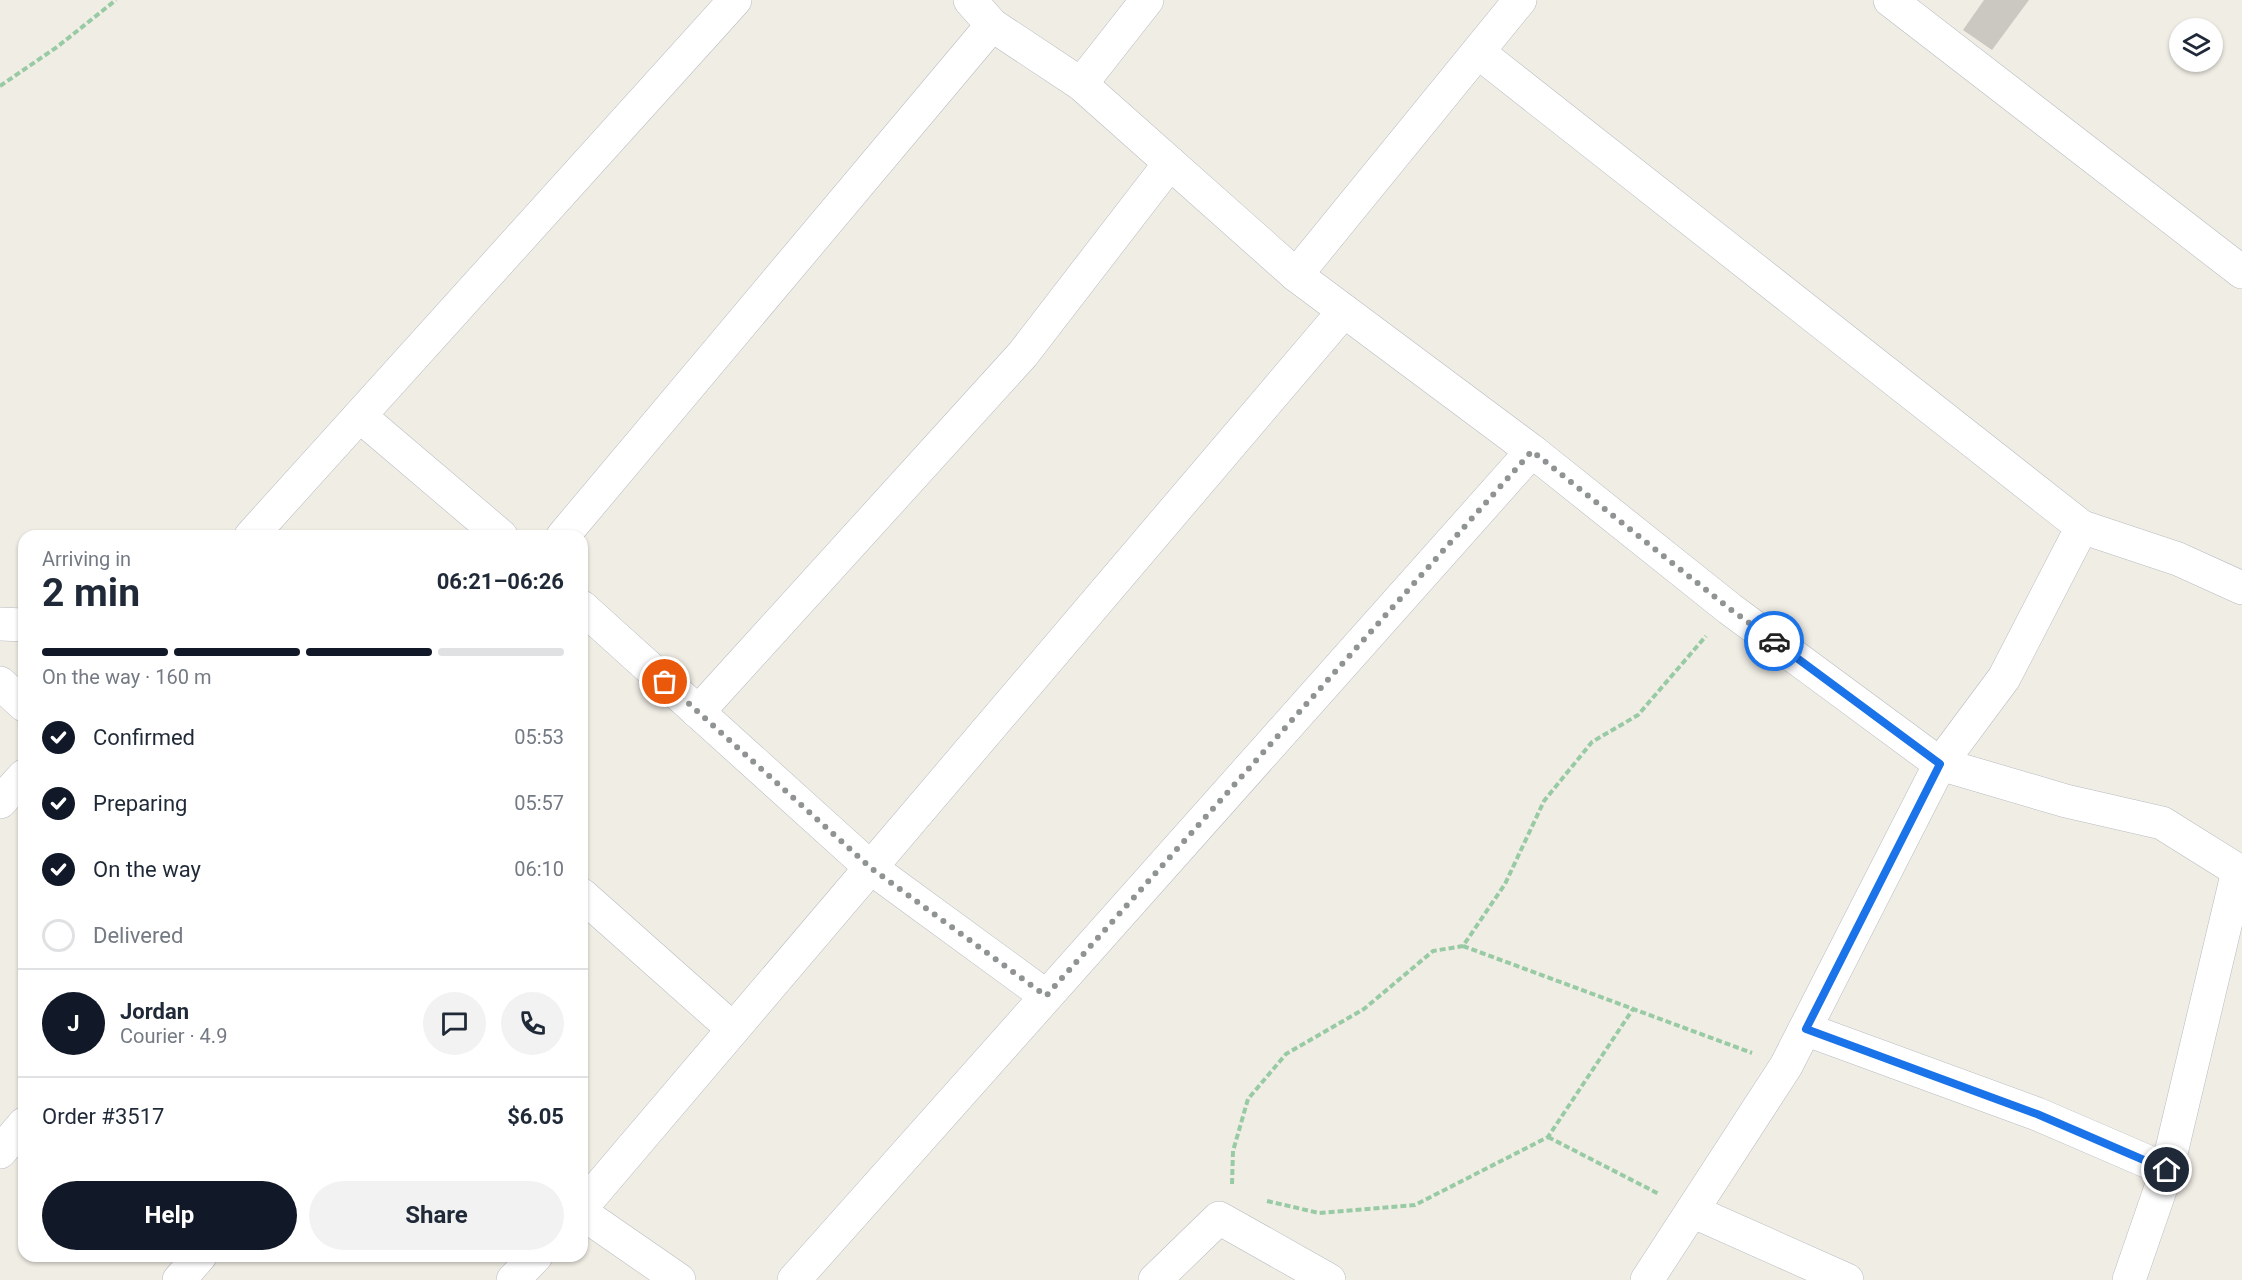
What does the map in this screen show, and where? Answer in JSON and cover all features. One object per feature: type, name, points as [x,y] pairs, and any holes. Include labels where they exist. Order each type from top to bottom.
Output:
[{"type":"street","points":[[257,530],[361,417],[735,0]]},
{"type":"street","points":[[970,0],[992,25],[1082,84],[1296,275],[1532,451],[1730,609],[1940,764],[2066,801],[2162,823],[2240,872],[2167,1170],[2129,1280]]},
{"type":"street","points":[[1082,84],[1146,0]]},
{"type":"street","points":[[1296,275],[1520,0]]},
{"type":"street","points":[[1890,0],[2242,272]]},
{"type":"street","points":[[568,530],[992,25]]},
{"type":"street","points":[[1478,52],[2082,527],[2178,559],[2242,588]]},
{"type":"street","points":[[698,712],[1023,354],[1170,163]]},
{"type":"street","points":[[588,1200],[1344,311]]},
{"type":"street","points":[[361,417],[494,530]]},
{"type":"street","points":[[794,1280],[1532,451]]},
{"type":"street","points":[[1647,1280],[1786,1066],[1940,764],[2004,678],[2082,527]]},
{"type":"street","points":[[588,612],[871,868],[1046,996]]},
{"type":"street","points":[[0,624],[18,625]]},
{"type":"street","points":[[0,683],[18,700]]},
{"type":"street","points":[[0,802],[18,782]]},
{"type":"street","points":[[588,900],[733,1029]]},
{"type":"street","points":[[1806,1029],[2037,1114],[2167,1170]]},
{"type":"street","points":[[0,1152],[18,1131]]},
{"type":"street","points":[[1692,1211],[1847,1280]]},
{"type":"street","points":[[588,1217],[679,1280]]},
{"type":"street","points":[[1155,1280],[1219,1218],[1329,1280]]},
{"type":"street","points":[[179,1280],[195,1262]]},
{"type":"street","points":[[513,1280],[530,1262]]},
{"type":"path","points":[[0,86],[57,47],[116,0]]},
{"type":"path","points":[[1463,946],[1505,884],[1544,801],[1592,742],[1638,715],[1730,609]]},
{"type":"path","points":[[1219,1218],[1231,1192],[1233,1151],[1248,1099],[1286,1054],[1364,1009],[1432,951],[1463,946],[1786,1066]]},
{"type":"path","points":[[1264,1200],[1319,1213],[1415,1205],[1548,1137],[1633,1009]]},
{"type":"path","points":[[1548,1137],[1692,1211]]},
{"type":"building","points":[[1984,0],[2029,0],[1992,50],[1963,30]]},
{"type":"way so far","points":[[665,682],[871,868],[1046,996],[1532,451],[1730,609],[1774,641]]},
{"type":"route","points":[[1774,641],[1940,764],[1806,1029],[2037,1114],[2167,1170]]}]
